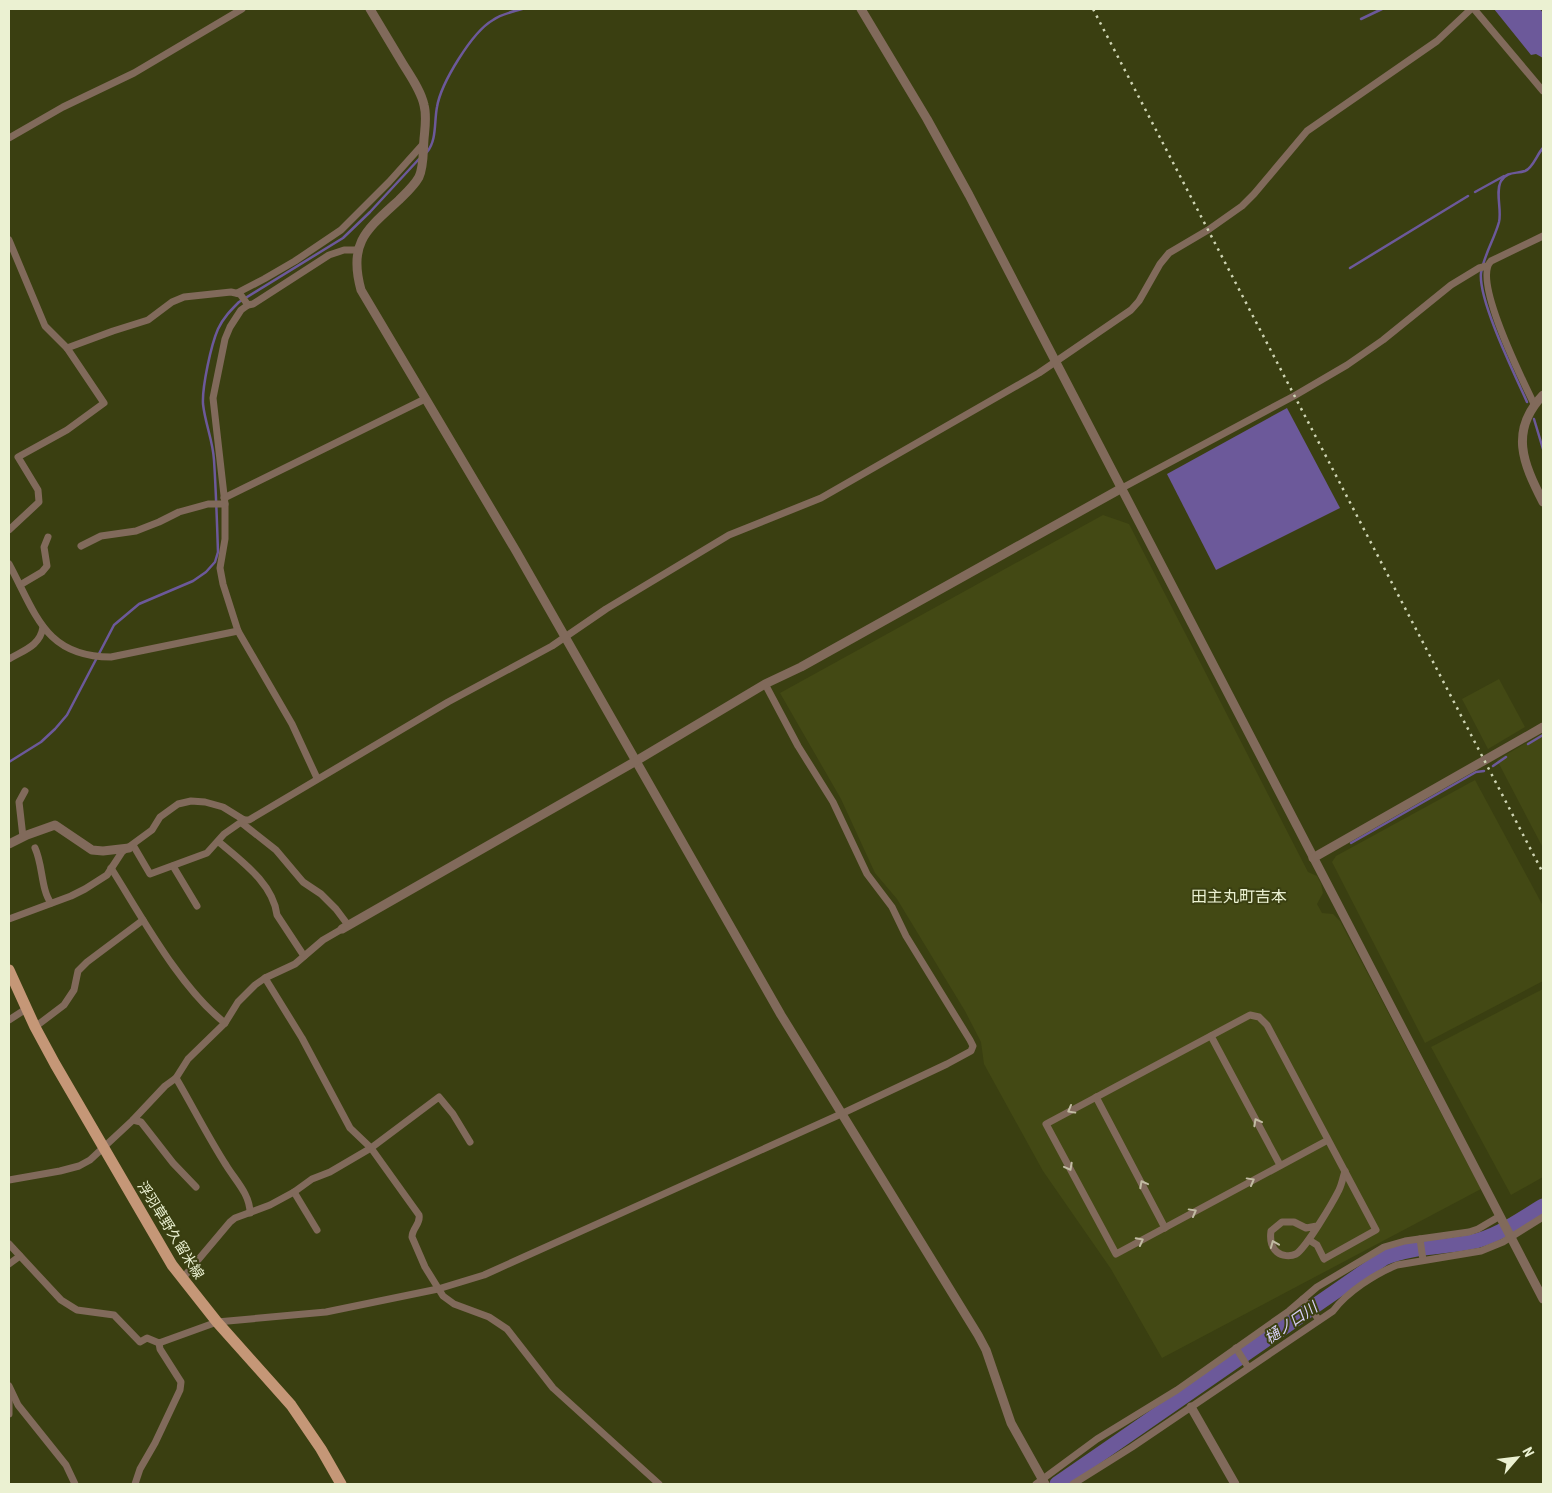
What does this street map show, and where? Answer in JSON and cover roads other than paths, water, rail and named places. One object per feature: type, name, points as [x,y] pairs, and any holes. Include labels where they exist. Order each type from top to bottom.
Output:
[{"type":"main road","name":"浮羽草野久留米線","points":[[9,970],[35,1027],[182,1280],[291,1405],[321,1450],[340,1484]]},
{"type":"street","points":[[9,138],[63,107],[134,73],[242,9]]},
{"type":"street","points":[[370,9],[421,95],[426,113],[422,163],[419,176],[413,186],[372,225],[363,237],[358,250],[356,262],[357,276],[361,290],[565,637],[781,1015],[978,1335],[986,1350],[1012,1423],[1042,1483],[1097,1439],[1177,1390],[1237,1350],[1304,1301],[1318,1287],[1384,1247],[1469,1232],[1501,1218]]},
{"type":"street","points":[[861,9],[950,160],[1543,1299]]},
{"type":"street","points":[[131,846],[150,874],[207,853],[219,842],[224,834],[244,820],[249,820],[448,702],[552,646],[606,609],[729,536],[821,498],[1056,362],[1131,310],[1139,302],[1160,264],[1169,253],[1208,230],[1242,206],[1307,131],[1437,41],[1473,9],[1543,91]]},
{"type":"street","points":[[67,348],[148,320],[172,302],[184,297],[238,293],[296,261],[341,230],[423,145]]},
{"type":"street","points":[[9,1180],[79,1166],[90,1160],[133,1120],[165,1086],[176,1078],[188,1059],[226,1023],[238,1002],[255,985],[265,978],[295,964],[323,940],[636,761],[765,684],[818,657],[1348,365],[1383,340],[1451,285],[1484,267],[1491,261],[1543,236]]},
{"type":"street","points":[[9,240],[11,250],[45,326],[67,348],[104,403],[67,430],[18,457],[38,490],[39,502],[9,530]]},
{"type":"street","points":[[317,778],[292,724],[238,631],[223,584],[220,568],[224,539],[223,502],[212,398],[225,339],[240,310],[337,251],[358,250]]},
{"type":"street","points":[[1484,267],[1493,309],[1534,404]]},
{"type":"street","points":[[238,293],[247,304]]},
{"type":"street","points":[[1543,394],[1527,415],[1523,428],[1522,453],[1527,469],[1543,502]]},
{"type":"street","points":[[81,546],[101,536],[136,531],[179,512],[223,502],[425,399]]},
{"type":"street","points":[[20,584],[42,572],[47,566],[44,547],[48,537]]},
{"type":"street","points":[[9,564],[46,632],[60,644],[77,652],[95,657],[111,657],[238,631]]},
{"type":"street","points":[[9,659],[36,642],[42,636],[43,627]]},
{"type":"street","points":[[9,1244],[62,1300],[77,1310],[114,1314],[140,1342],[147,1338],[159,1343],[217,1322],[326,1312],[438,1289],[484,1275],[841,1114],[971,1051],[973,1046],[906,936],[892,907],[867,874],[833,802],[798,746],[765,684]]},
{"type":"street","points":[[1313,858],[1543,727]]},
{"type":"street","points":[[23,837],[19,802],[25,791]]},
{"type":"street","points":[[9,919],[85,890],[106,875],[122,852],[152,830],[160,817],[178,804],[191,801],[205,802],[223,807],[244,820]]},
{"type":"street","points":[[244,820],[243,824],[276,850],[303,882],[321,894],[336,909],[345,927]]},
{"type":"street","points":[[9,844],[54,825],[92,850],[103,851],[131,846]]},
{"type":"street","points":[[219,842],[265,885],[276,908],[277,915],[304,956]]},
{"type":"street","points":[[34,848],[43,875],[46,896],[51,903]]},
{"type":"street","points":[[173,866],[197,906]]},
{"type":"street","points":[[112,868],[171,962],[203,1003],[226,1023]]},
{"type":"street","points":[[35,1027],[64,1005],[74,990],[78,971],[87,962],[144,920]]},
{"type":"street","points":[[265,978],[302,1038],[350,1128],[371,1148],[419,1214],[420,1220],[412,1237],[425,1267],[443,1296],[454,1304],[490,1317],[507,1328],[537,1370],[560,1395],[658,1484]]},
{"type":"street","points":[[9,1020],[26,1009]]},
{"type":"street","points":[[1309,1240],[1317,1245],[1324,1259],[1376,1230],[1267,1025],[1259,1017],[1250,1016],[1046,1124],[1116,1254],[1280,1164],[1328,1140]]},
{"type":"street","points":[[1211,1036],[1280,1164]]},
{"type":"street","points":[[176,1078],[226,1166],[239,1183],[250,1205],[250,1212]]},
{"type":"street","points":[[182,1280],[230,1222],[270,1205],[294,1192],[312,1179],[330,1172],[371,1148],[439,1097],[453,1114],[470,1142]]},
{"type":"street","points":[[1096,1097],[1165,1228]]},
{"type":"street","points":[[133,1120],[141,1122],[173,1163],[196,1187]]},
{"type":"street","points":[[1317,1226],[1306,1228],[1294,1222],[1284,1221],[1273,1228],[1270,1235],[1276,1250],[1286,1256],[1298,1253],[1309,1240],[1339,1190],[1345,1171]]},
{"type":"street","points":[[294,1192],[317,1230]]},
{"type":"street","points":[[1073,1484],[1191,1407],[1317,1318],[1333,1310],[1339,1302],[1386,1269],[1396,1264],[1422,1258],[1480,1251],[1497,1245],[1510,1235],[1543,1217]]},
{"type":"street","points":[[1420,1240],[1422,1258]]},
{"type":"street","points":[[9,1264],[20,1256]]},
{"type":"street","points":[[1304,1301],[1317,1318]]},
{"type":"street","points":[[135,1484],[140,1469],[155,1443],[181,1385],[181,1382],[160,1349],[159,1343]]},
{"type":"street","points":[[1237,1350],[1248,1366]]},
{"type":"street","points":[[9,1386],[9,1414]]},
{"type":"street","points":[[9,1386],[18,1405],[66,1465],[75,1484]]},
{"type":"street","points":[[1191,1407],[1235,1484]]},
{"type":"waterway","points":[[427,152],[434,136],[437,107],[444,85],[467,46],[493,20],[507,13],[522,9]]},
{"type":"waterway","points":[[1361,19],[1382,9]]},
{"type":"waterway","points":[[1527,402],[1491,319],[1485,301],[1481,273],[1499,222],[1499,185],[1503,178],[1509,174],[1528,169],[1543,148]]},
{"type":"waterway","points":[[9,762],[41,742],[67,715],[114,625],[139,604],[193,581],[206,572],[215,562],[218,552],[214,460],[203,397],[210,355],[215,336],[222,321],[239,302],[343,238],[419,159]]},
{"type":"waterway","points":[[1475,192],[1504,176]]},
{"type":"waterway","points":[[1350,268],[1468,196]]},
{"type":"waterway","points":[[1534,419],[1543,449]]},
{"type":"waterway","points":[[1528,744],[1543,735]]},
{"type":"waterway","points":[[1493,766],[1506,757]]},
{"type":"waterway","points":[[1351,843],[1476,772],[1484,771]]},
{"type":"waterway","name":"樋ノ口川","points":[[1057,1484],[1384,1258],[1405,1251],[1481,1240],[1508,1227],[1543,1206]]},
{"type":"railway","points":[[1093,9],[1543,873]]},
{"type":"district","name":"田主丸町吉本","points":[[1239,896]]}]
